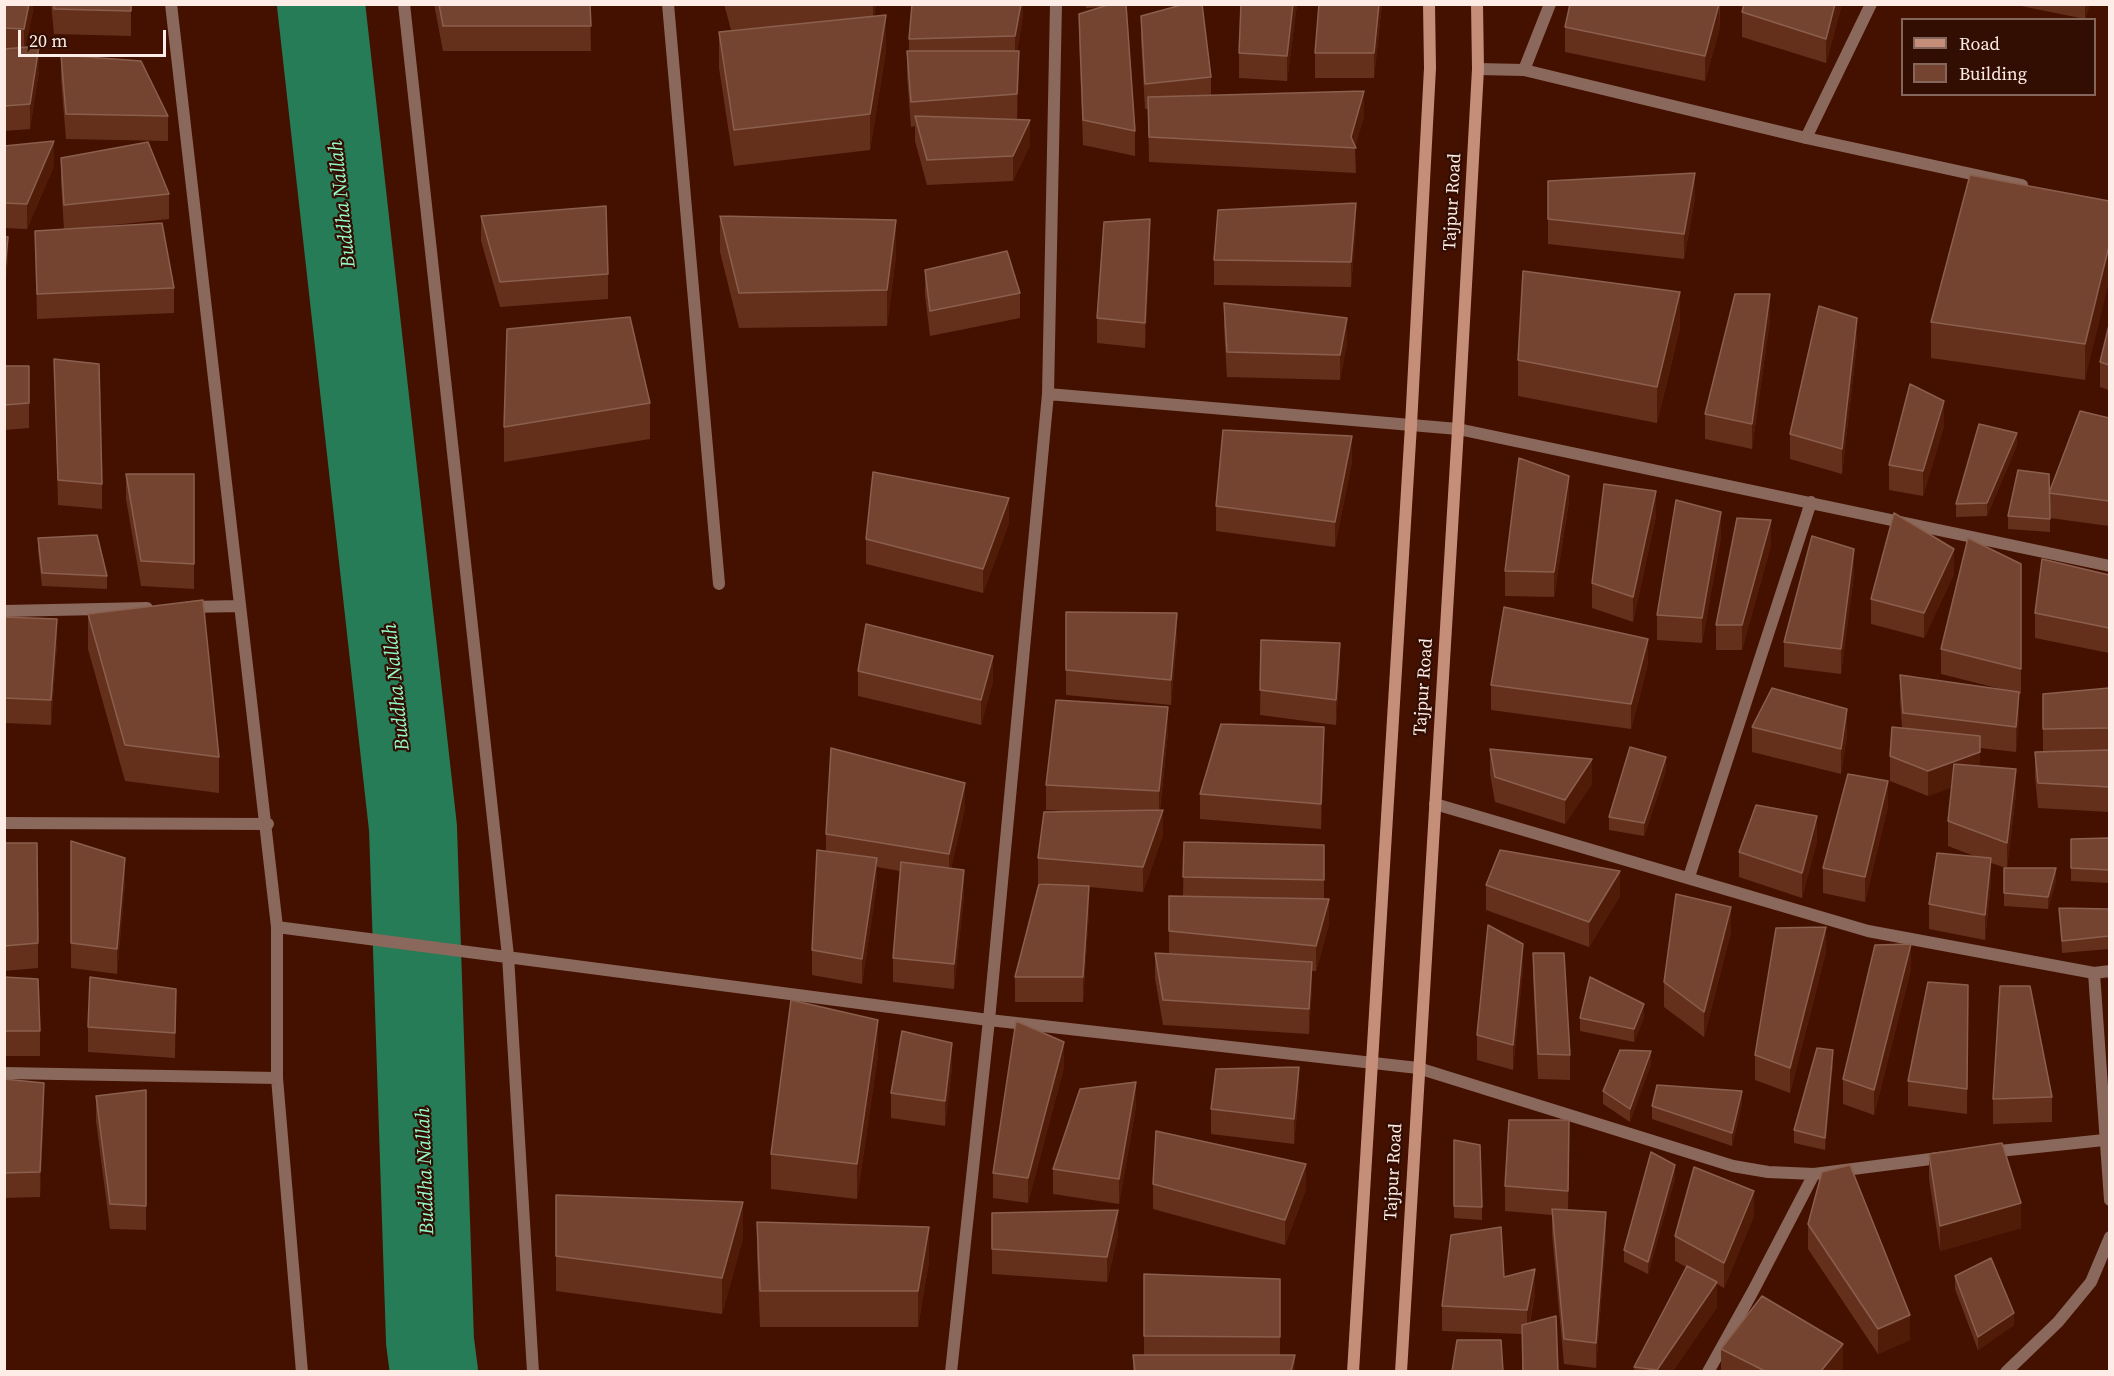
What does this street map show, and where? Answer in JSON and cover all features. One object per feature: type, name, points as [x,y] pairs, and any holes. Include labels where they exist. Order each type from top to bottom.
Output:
[{"type":"main road","name":"Tajpur Road","points":[[1353,1371],[1411,425],[1430,68],[1429,4]]},
{"type":"main road","name":"Tajpur Road","points":[[1401,1371],[1458,429],[1478,69],[1477,4]]},
{"type":"street","points":[[171,4],[240,606],[268,825],[278,927],[277,1078],[302,1371]]},
{"type":"street","points":[[404,4],[508,956],[533,1371]]},
{"type":"street","points":[[669,4],[719,584]]},
{"type":"street","points":[[951,1371],[989,1020],[1047,394],[1056,4]]},
{"type":"street","points":[[1524,70],[1550,4]]},
{"type":"street","points":[[1806,138],[1871,4]]},
{"type":"street","points":[[1478,69],[1524,70],[1806,138],[2040,189]]},
{"type":"street","points":[[1047,394],[1458,429],[2109,566]]},
{"type":"street","points":[[1689,877],[1811,502]]},
{"type":"street","points":[[181,608],[240,606]]},
{"type":"street","points":[[4,611],[157,608]]},
{"type":"street","points":[[1435,804],[1868,931],[2094,973],[2109,971]]},
{"type":"street","points":[[4,824],[268,825]]},
{"type":"street","points":[[278,927],[989,1020],[1418,1068],[1733,1166],[1768,1172],[1814,1174],[1968,1154],[2104,1140]]},
{"type":"street","points":[[2094,973],[2109,1200]]},
{"type":"street","points":[[4,1073],[277,1078]]},
{"type":"street","points":[[1708,1371],[1754,1291],[1814,1174]]},
{"type":"street","points":[[2006,1371],[2058,1322],[2091,1282],[2109,1237]]},
{"type":"building","points":[[4,4],[29,4],[24,29],[4,28]]},
{"type":"building","points":[[54,4],[131,4],[131,11],[54,9]]},
{"type":"building","points":[[439,4],[590,4],[591,26],[443,26]]},
{"type":"building","points":[[912,4],[1021,4],[1015,36],[909,39]]},
{"type":"building","points":[[1111,4],[1126,4],[1135,131],[1083,120],[1079,14]]},
{"type":"building","points":[[1185,4],[1202,4],[1211,77],[1145,84],[1141,16]]},
{"type":"building","points":[[1241,4],[1293,4],[1287,56],[1239,53]]},
{"type":"building","points":[[1319,4],[1379,4],[1374,53],[1315,53]]},
{"type":"building","points":[[1570,4],[1719,4],[1705,56],[1565,27]]},
{"type":"building","points":[[1744,4],[1835,4],[1826,39],[1742,12]]},
{"type":"building","points":[[886,15],[870,114],[734,130],[719,32]]},
{"type":"building","points":[[39,46],[30,104],[4,106],[4,49]]},
{"type":"building","points":[[907,51],[1019,51],[1017,94],[911,102]]},
{"type":"building","points":[[61,55],[141,61],[168,116],[66,114]]},
{"type":"building","points":[[1364,91],[1351,137],[1356,148],[1149,137],[1148,97]]},
{"type":"building","points":[[915,116],[1030,120],[1013,156],[927,160]]},
{"type":"building","points":[[54,141],[27,204],[4,203],[4,146]]},
{"type":"building","points":[[148,142],[169,194],[64,205],[61,158]]},
{"type":"building","points":[[1695,173],[1684,234],[1548,219],[1548,181]]},
{"type":"building","points":[[1970,175],[2109,201],[2109,246],[2085,344],[1931,322]]},
{"type":"building","points":[[1356,203],[1351,262],[1214,260],[1218,210]]},
{"type":"building","points":[[606,206],[608,274],[500,282],[481,216]]},
{"type":"building","points":[[720,216],[896,220],[887,290],[739,293]]},
{"type":"building","points":[[1150,219],[1145,323],[1097,318],[1104,222]]},
{"type":"building","points":[[162,223],[174,288],[37,294],[35,231]]},
{"type":"building","points":[[4,236],[8,237],[4,281]]},
{"type":"building","points":[[1007,251],[1020,293],[930,311],[925,270]]},
{"type":"building","points":[[1523,271],[1680,292],[1657,387],[1518,360]]},
{"type":"building","points":[[1735,294],[1770,294],[1752,424],[1705,414]]},
{"type":"building","points":[[1224,303],[1347,318],[1340,355],[1227,352]]},
{"type":"building","points":[[1819,306],[1857,318],[1842,449],[1790,434]]},
{"type":"building","points":[[630,317],[650,403],[504,427],[507,329]]},
{"type":"building","points":[[2109,325],[2109,365],[2100,362]]},
{"type":"building","points":[[54,359],[99,364],[102,484],[58,480]]},
{"type":"building","points":[[4,366],[29,366],[29,403],[4,405]]},
{"type":"building","points":[[1910,384],[1944,401],[1923,471],[1889,465]]},
{"type":"building","points":[[2080,411],[2109,418],[2109,501],[2049,493]]},
{"type":"building","points":[[1979,424],[2017,433],[1987,503],[1956,504]]},
{"type":"building","points":[[1223,430],[1352,436],[1335,522],[1216,506]]},
{"type":"building","points":[[1519,458],[1569,476],[1554,572],[1505,571]]},
{"type":"building","points":[[2018,470],[2049,474],[2050,519],[2008,516]]},
{"type":"building","points":[[873,472],[1009,498],[983,569],[866,539]]},
{"type":"building","points":[[126,474],[194,474],[194,564],[141,561]]},
{"type":"building","points":[[1604,484],[1656,491],[1633,597],[1592,583]]},
{"type":"building","points":[[1676,500],[1721,512],[1702,618],[1657,615]]},
{"type":"building","points":[[1894,513],[1954,549],[1924,613],[1871,599]]},
{"type":"building","points":[[1737,518],[1771,520],[1742,625],[1716,625]]},
{"type":"building","points":[[97,535],[107,576],[42,573],[38,538]]},
{"type":"building","points":[[1812,536],[1854,549],[1841,649],[1784,642]]},
{"type":"building","points":[[1968,538],[2021,564],[2021,669],[1941,649]]},
{"type":"building","points":[[2042,559],[2109,575],[2109,628],[2035,613]]},
{"type":"building","points":[[203,600],[219,757],[125,745],[88,614]]},
{"type":"building","points":[[1504,607],[1648,639],[1631,704],[1491,685]]},
{"type":"building","points":[[1066,612],[1177,613],[1171,680],[1066,670]]},
{"type":"building","points":[[4,617],[57,619],[51,700],[4,698]]},
{"type":"building","points":[[866,624],[993,656],[981,700],[858,671]]},
{"type":"building","points":[[1261,640],[1340,643],[1336,700],[1260,690]]},
{"type":"building","points":[[1900,675],[2019,692],[2016,727],[1903,713]]},
{"type":"building","points":[[1772,688],[1847,709],[1841,749],[1752,727]]},
{"type":"building","points":[[2109,688],[2109,728],[2043,729],[2043,694]]},
{"type":"building","points":[[1056,700],[1168,707],[1159,791],[1046,785]]},
{"type":"building","points":[[1221,724],[1324,727],[1321,804],[1200,794]]},
{"type":"building","points":[[1892,727],[1980,736],[1980,752],[1928,771],[1890,756]]},
{"type":"building","points":[[1630,747],[1666,757],[1644,823],[1609,817]]},
{"type":"building","points":[[831,748],[965,783],[949,854],[826,834]]},
{"type":"building","points":[[1490,749],[1592,759],[1565,800],[1495,777]]},
{"type":"building","points":[[2109,750],[2109,787],[2038,783],[2035,752]]},
{"type":"building","points":[[1954,764],[2016,769],[2007,843],[1948,821]]},
{"type":"building","points":[[1848,774],[1888,781],[1865,877],[1823,868]]},
{"type":"building","points":[[1756,805],[1817,816],[1802,873],[1739,852]]},
{"type":"building","points":[[1163,810],[1143,867],[1038,858],[1044,812]]},
{"type":"building","points":[[2109,838],[2109,870],[2071,868],[2071,839]]},
{"type":"building","points":[[71,841],[125,858],[117,949],[71,943]]},
{"type":"building","points":[[1184,842],[1324,845],[1324,880],[1183,877]]},
{"type":"building","points":[[4,843],[37,843],[38,943],[4,946]]},
{"type":"building","points":[[817,850],[877,858],[862,959],[812,950]]},
{"type":"building","points":[[1500,850],[1620,871],[1589,922],[1486,885]]},
{"type":"building","points":[[1937,853],[1991,858],[1985,915],[1929,904]]},
{"type":"building","points":[[901,862],[964,870],[954,964],[893,958]]},
{"type":"building","points":[[2004,868],[2056,868],[2048,897],[2004,893]]},
{"type":"building","points":[[1039,884],[1089,886],[1083,977],[1015,977]]},
{"type":"building","points":[[1676,894],[1731,907],[1704,1012],[1664,982]]},
{"type":"building","points":[[1169,896],[1329,899],[1316,946],[1169,931]]},
{"type":"building","points":[[2059,908],[2109,909],[2109,936],[2062,941]]},
{"type":"building","points":[[1488,925],[1523,944],[1513,1045],[1477,1035]]},
{"type":"building","points":[[1826,927],[1790,1068],[1755,1055],[1776,928]]},
{"type":"building","points":[[1911,944],[1874,1090],[1843,1079],[1875,945]]},
{"type":"building","points":[[1155,953],[1312,962],[1309,1009],[1163,1000]]},
{"type":"building","points":[[1533,953],[1564,953],[1570,1055],[1538,1054]]},
{"type":"building","points":[[4,977],[38,979],[40,1031],[4,1031]]},
{"type":"building","points":[[90,977],[176,989],[175,1033],[88,1027]]},
{"type":"building","points":[[1590,977],[1644,1004],[1634,1029],[1580,1018]]},
{"type":"building","points":[[1928,982],[1968,985],[1967,1089],[1908,1081]]},
{"type":"building","points":[[2000,986],[2030,986],[2052,1097],[1993,1099]]},
{"type":"building","points":[[791,1000],[878,1020],[857,1164],[771,1154]]},
{"type":"building","points":[[1016,1021],[1064,1042],[1028,1178],[993,1173]]},
{"type":"building","points":[[902,1031],[952,1043],[945,1101],[891,1093]]},
{"type":"building","points":[[1817,1048],[1833,1050],[1825,1138],[1794,1130]]},
{"type":"building","points":[[1620,1050],[1651,1051],[1630,1109],[1603,1091]]},
{"type":"building","points":[[1299,1067],[1294,1119],[1211,1109],[1216,1069]]},
{"type":"building","points":[[4,1079],[44,1083],[40,1172],[4,1173]]},
{"type":"building","points":[[1136,1082],[1119,1179],[1053,1169],[1080,1089]]},
{"type":"building","points":[[1657,1085],[1742,1091],[1732,1133],[1652,1106]]},
{"type":"building","points":[[146,1090],[146,1206],[110,1204],[96,1096]]},
{"type":"building","points":[[1509,1120],[1569,1120],[1568,1191],[1505,1186]]},
{"type":"building","points":[[1156,1131],[1306,1164],[1285,1220],[1153,1184]]},
{"type":"building","points":[[1454,1140],[1480,1145],[1482,1207],[1454,1206]]},
{"type":"building","points":[[2002,1143],[2021,1203],[1940,1226],[1929,1154]]},
{"type":"building","points":[[1651,1152],[1675,1165],[1648,1262],[1624,1250]]},
{"type":"building","points":[[1850,1165],[1910,1315],[1878,1329],[1808,1224],[1822,1172]]},
{"type":"building","points":[[1694,1167],[1754,1191],[1724,1263],[1675,1236]]},
{"type":"building","points":[[556,1195],[743,1202],[722,1278],[556,1256]]},
{"type":"building","points":[[1552,1209],[1606,1212],[1596,1343],[1564,1339]]},
{"type":"building","points":[[1118,1210],[1107,1257],[992,1249],[992,1213]]},
{"type":"building","points":[[757,1222],[929,1227],[918,1291],[760,1291]]},
{"type":"building","points":[[1501,1227],[1504,1277],[1535,1269],[1527,1310],[1442,1306],[1451,1235]]},
{"type":"building","points":[[1991,1258],[2014,1313],[1978,1337],[1955,1276]]},
{"type":"building","points":[[1687,1266],[1717,1282],[1657,1370],[1634,1367]]},
{"type":"building","points":[[1144,1274],[1280,1279],[1280,1337],[1144,1336]]},
{"type":"building","points":[[1762,1296],[1843,1344],[1821,1371],[1765,1371],[1721,1349]]},
{"type":"building","points":[[1556,1316],[1558,1371],[1523,1371],[1522,1325]]},
{"type":"building","points":[[1457,1340],[1501,1340],[1503,1371],[1452,1371]]},
{"type":"building","points":[[1133,1355],[1295,1355],[1291,1371],[1135,1371]]},
{"type":"waterway","name":"Buddha Nallah","points":[[321,4],[413,828],[430,1341],[434,1372]]}]
